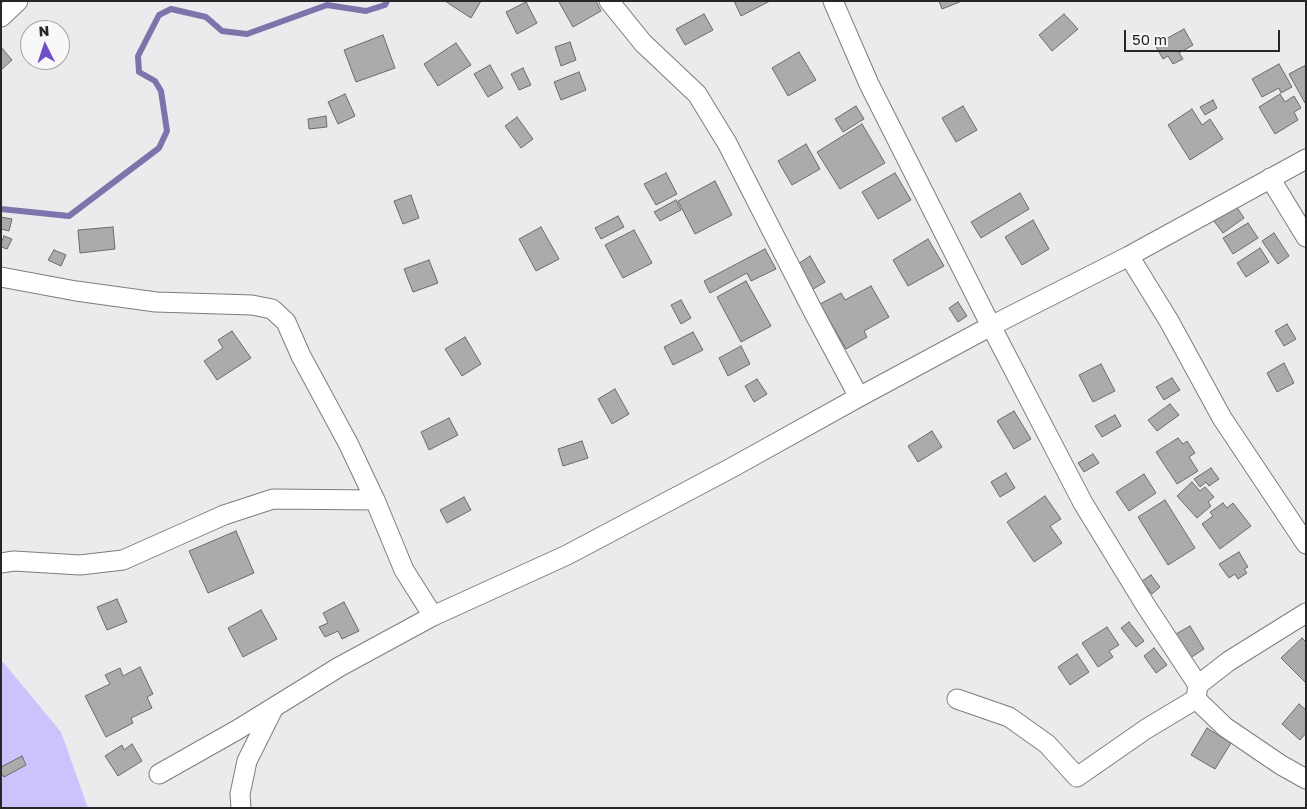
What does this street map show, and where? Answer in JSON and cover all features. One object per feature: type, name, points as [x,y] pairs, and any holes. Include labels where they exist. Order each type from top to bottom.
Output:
[{"type":"street","points":[[1,17],[18,1]]},
{"type":"street","points":[[609,1],[643,43],[698,94],[727,143],[859,397]]},
{"type":"street","points":[[833,1],[870,84],[991,326],[1083,503],[1197,692],[1225,727],[1306,779]]},
{"type":"street","points":[[159,774],[237,730],[339,667],[433,616],[567,556],[991,326],[1129,256],[1306,159]]},
{"type":"street","points":[[1270,178],[1306,237]]},
{"type":"street","points":[[1129,256],[1170,321],[1222,418],[1306,544]]},
{"type":"street","points":[[1,276],[76,292],[156,302],[252,305],[272,309],[286,322],[301,356],[348,443],[375,500],[404,570],[433,616]]},
{"type":"street","points":[[1,563],[80,565],[123,560],[224,516],[274,500],[375,500]]},
{"type":"street","points":[[957,699],[1009,717],[1047,744],[1077,777],[1197,692],[1229,661],[1306,613]]},
{"type":"street","points":[[241,808],[240,794],[247,761],[274,707]]},
{"type":"shaded area","points":[[1,662],[3,662],[61,732],[88,808],[1,808]]},
{"type":"building","points":[[445,1],[481,1],[471,18]]},
{"type":"building","points":[[596,1],[601,11],[573,27],[559,2]]},
{"type":"building","points":[[734,1],[770,1],[741,16]]},
{"type":"building","points":[[939,1],[962,1],[942,9]]},
{"type":"building","points":[[526,2],[537,23],[517,34],[506,12]]},
{"type":"building","points":[[704,14],[713,30],[685,45],[676,29]]},
{"type":"building","points":[[1064,14],[1078,29],[1052,51],[1039,35]]},
{"type":"building","points":[[1184,29],[1193,45],[1179,53],[1183,59],[1173,64],[1168,56],[1163,59],[1155,45]]},
{"type":"building","points":[[383,35],[395,68],[356,82],[344,50]]},
{"type":"building","points":[[570,42],[576,60],[561,66],[555,47]]},
{"type":"building","points":[[456,43],[471,65],[438,86],[424,64]]},
{"type":"building","points":[[1,47],[12,60],[1,70]]},
{"type":"building","points":[[799,52],[816,80],[788,96],[772,68]]},
{"type":"building","points":[[1279,64],[1292,87],[1281,93],[1279,88],[1262,97],[1252,79]]},
{"type":"building","points":[[490,65],[503,88],[488,97],[474,74]]},
{"type":"building","points":[[1306,65],[1306,103],[1305,103],[1289,74]]},
{"type":"building","points":[[523,68],[531,85],[519,90],[511,74]]},
{"type":"building","points":[[579,72],[586,90],[561,100],[554,82]]},
{"type":"building","points":[[345,94],[355,116],[338,124],[328,102]]},
{"type":"building","points":[[1280,94],[1285,102],[1294,96],[1301,108],[1294,112],[1298,120],[1275,134],[1259,107]]},
{"type":"building","points":[[1213,100],[1217,108],[1205,115],[1200,107]]},
{"type":"building","points":[[856,106],[864,119],[843,132],[835,119]]},
{"type":"building","points":[[963,106],[977,130],[956,142],[942,118]]},
{"type":"building","points":[[1192,109],[1202,125],[1210,119],[1223,139],[1190,160],[1168,125]]},
{"type":"building","points":[[326,116],[327,127],[309,129],[308,119]]},
{"type":"building","points":[[517,117],[533,139],[521,148],[505,126]]},
{"type":"building","points":[[862,124],[885,163],[840,189],[817,152]]},
{"type":"building","points":[[806,144],[820,169],[792,185],[778,161]]},
{"type":"building","points":[[666,173],[677,194],[656,205],[644,184]]},
{"type":"building","points":[[895,173],[911,200],[878,219],[862,192]]},
{"type":"building","points":[[715,181],[732,215],[695,234],[678,201]]},
{"type":"building","points":[[1020,193],[1029,209],[981,238],[971,222]]},
{"type":"building","points":[[411,195],[419,218],[403,224],[394,201]]},
{"type":"building","points":[[676,200],[681,210],[660,221],[654,212]]},
{"type":"building","points":[[1236,206],[1244,218],[1223,233],[1214,221]]},
{"type":"building","points":[[618,216],[624,227],[601,239],[595,228]]},
{"type":"building","points":[[1,217],[12,219],[9,231],[1,229]]},
{"type":"building","points":[[1033,220],[1049,249],[1022,265],[1005,237]]},
{"type":"building","points":[[1248,223],[1258,238],[1233,254],[1223,238]]},
{"type":"building","points":[[113,227],[115,249],[80,253],[78,230]]},
{"type":"building","points":[[541,227],[559,259],[536,271],[519,239]]},
{"type":"building","points":[[634,230],[652,263],[623,278],[605,245]]},
{"type":"building","points":[[1274,233],[1289,256],[1278,264],[1262,241]]},
{"type":"building","points":[[4,236],[12,239],[7,249],[1,247]]},
{"type":"building","points":[[928,239],[944,266],[908,286],[893,260]]},
{"type":"building","points":[[1260,248],[1269,262],[1246,277],[1237,263]]},
{"type":"building","points":[[765,249],[776,269],[751,281],[747,273],[710,293],[704,281]]},
{"type":"building","points":[[54,250],[66,255],[61,266],[48,260]]},
{"type":"building","points":[[810,256],[825,282],[810,291],[795,266]]},
{"type":"building","points":[[429,260],[438,283],[413,292],[404,269]]},
{"type":"building","points":[[746,281],[771,326],[741,342],[717,297]]},
{"type":"building","points":[[871,286],[889,317],[864,331],[867,337],[846,349],[820,304],[841,293],[845,300]]},
{"type":"building","points":[[681,300],[691,318],[681,324],[671,305]]},
{"type":"building","points":[[958,302],[967,316],[958,322],[949,308]]},
{"type":"building","points":[[1287,324],[1296,339],[1284,346],[1275,331]]},
{"type":"building","points":[[232,331],[251,358],[217,380],[204,361],[223,348],[218,340]]},
{"type":"building","points":[[693,332],[703,350],[673,365],[664,347]]},
{"type":"building","points":[[465,337],[481,364],[462,376],[445,349]]},
{"type":"building","points":[[741,346],[750,364],[728,376],[719,358]]},
{"type":"building","points":[[1284,363],[1294,383],[1277,392],[1267,373]]},
{"type":"building","points":[[1101,364],[1115,391],[1093,402],[1079,375]]},
{"type":"building","points":[[1172,378],[1180,390],[1164,400],[1156,387]]},
{"type":"building","points":[[757,379],[767,394],[754,402],[745,386]]},
{"type":"building","points":[[615,389],[629,414],[612,424],[598,399]]},
{"type":"building","points":[[1170,404],[1179,415],[1157,431],[1148,420]]},
{"type":"building","points":[[1014,411],[1031,439],[1014,449],[997,421]]},
{"type":"building","points":[[1115,415],[1121,426],[1102,437],[1095,426]]},
{"type":"building","points":[[449,418],[458,435],[429,450],[421,432]]},
{"type":"building","points":[[932,431],[942,447],[918,462],[908,446]]},
{"type":"building","points":[[1178,438],[1183,444],[1187,441],[1195,453],[1189,457],[1198,471],[1177,484],[1156,452]]},
{"type":"building","points":[[582,441],[588,458],[563,466],[558,449]]},
{"type":"building","points":[[1093,454],[1099,463],[1084,472],[1078,463]]},
{"type":"building","points":[[1211,468],[1219,479],[1209,486],[1206,482],[1200,487],[1194,479]]},
{"type":"building","points":[[1006,473],[1015,488],[1000,497],[991,482]]},
{"type":"building","points":[[1144,474],[1156,493],[1129,511],[1116,492]]},
{"type":"building","points":[[1192,482],[1200,491],[1205,487],[1214,497],[1208,502],[1211,506],[1197,518],[1177,496]]},
{"type":"building","points":[[1045,496],[1061,519],[1050,526],[1062,543],[1034,562],[1007,522]]},
{"type":"building","points":[[464,497],[471,510],[447,523],[440,510]]},
{"type":"building","points":[[1165,500],[1195,548],[1168,565],[1138,517]]},
{"type":"building","points":[[1223,503],[1227,508],[1233,503],[1251,526],[1220,549],[1202,524],[1213,516],[1210,512]]},
{"type":"building","points":[[236,531],[254,573],[208,593],[189,551]]},
{"type":"building","points":[[1239,552],[1248,567],[1244,569],[1247,573],[1238,579],[1235,574],[1229,578],[1219,564]]},
{"type":"building","points":[[1151,575],[1160,587],[1152,594],[1142,581]]},
{"type":"building","points":[[117,599],[127,622],[107,630],[97,607]]},
{"type":"building","points":[[344,602],[359,631],[342,639],[338,631],[325,637],[319,627],[328,623],[323,613]]},
{"type":"building","points":[[261,610],[277,639],[243,657],[228,628]]},
{"type":"building","points":[[1129,622],[1144,641],[1136,647],[1121,628]]},
{"type":"building","points":[[1190,626],[1204,649],[1190,658],[1176,634]]},
{"type":"building","points":[[1107,627],[1119,645],[1109,651],[1113,657],[1098,667],[1082,643]]},
{"type":"building","points":[[1302,638],[1306,642],[1305,682],[1281,658]]},
{"type":"building","points":[[1154,648],[1167,665],[1156,673],[1144,656]]},
{"type":"building","points":[[1077,654],[1089,672],[1070,685],[1058,667]]},
{"type":"building","points":[[140,667],[153,694],[147,697],[152,708],[131,718],[133,723],[106,737],[85,696],[110,684],[105,675],[120,668],[123,676]]},
{"type":"building","points":[[1299,704],[1306,710],[1306,733],[1300,740],[1282,724]]},
{"type":"building","points":[[1207,728],[1231,743],[1215,769],[1191,755]]},
{"type":"building","points":[[132,744],[142,761],[118,776],[105,756],[122,745],[124,750]]},
{"type":"building","points":[[22,756],[26,765],[4,777],[1,773],[1,767]]},
{"type":"waterway","points":[[1,209],[69,216],[159,148],[167,131],[161,91],[155,81],[139,72],[138,56],[159,15],[171,9],[206,17],[222,31],[247,34],[327,5],[366,11],[385,5],[387,1]]}]
